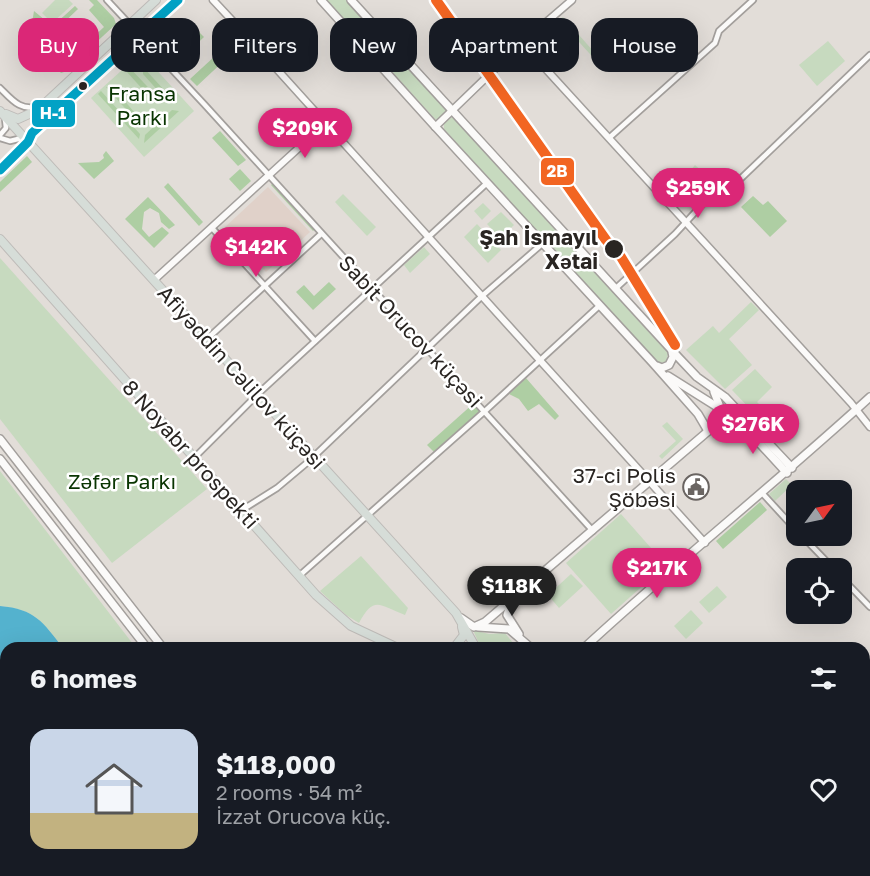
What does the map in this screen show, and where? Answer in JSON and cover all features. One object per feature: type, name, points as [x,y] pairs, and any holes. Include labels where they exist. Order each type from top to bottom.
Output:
[{"type":"highway","points":[[136,18],[156,0]]},
{"type":"highway","points":[[159,18],[178,0]]},
{"type":"highway","points":[[2,112],[18,119],[30,115],[45,104],[111,41]]},
{"type":"highway","points":[[0,170],[32,133],[111,62]]},
{"type":"highway","name":"Afiyəddin Cəlilov küçəsi","points":[[2,112],[456,613]]},
{"type":"highway","name":"8 Noyabr prospekti","points":[[0,239],[299,576],[343,620],[384,642]]},
{"type":"highway","points":[[456,613],[464,635],[459,642]]},
{"type":"highway","points":[[456,613],[473,642]]},
{"type":"main road","points":[[321,0],[652,362],[698,414],[708,431]]},
{"type":"main road","points":[[351,0],[669,348],[697,376],[725,397],[789,470]]},
{"type":"main road","points":[[652,362],[662,368],[669,365],[673,357],[669,348]]},
{"type":"main road","points":[[652,362],[673,380],[738,420],[789,470]]},
{"type":"main road","points":[[709,386],[717,397],[720,407]]},
{"type":"main road","points":[[708,431],[725,397]]},
{"type":"main road","points":[[591,642],[763,494],[870,397]]},
{"type":"main road","points":[[474,627],[482,624],[512,600],[723,418],[732,417],[738,420]]},
{"type":"main road","points":[[0,439],[158,642]]},
{"type":"main road","points":[[0,459],[142,642]]},
{"type":"main road","points":[[512,600],[507,615],[526,642]]},
{"type":"main road","points":[[456,613],[474,627],[509,629],[524,642]]},
{"type":"street","name":"Sabit Orucov küçəsi","points":[[107,0],[124,18]]},
{"type":"street","points":[[213,0],[705,543]]},
{"type":"street","points":[[551,18],[572,0]]},
{"type":"street","points":[[609,138],[715,43],[719,31],[753,0]]},
{"type":"street","points":[[615,289],[675,234],[711,195],[733,186],[870,55]]},
{"type":"street","name":"Sabit Orucov küçəsi","points":[[173,72],[593,531]]},
{"type":"street","points":[[435,127],[492,72]]},
{"type":"street","points":[[549,72],[856,409],[870,428]]},
{"type":"street","points":[[0,88],[15,103],[24,108],[45,104]]},
{"type":"street","points":[[2,112],[6,129],[0,136],[10,141],[26,140]]},
{"type":"street","points":[[154,280],[326,123]]},
{"type":"street","points":[[195,457],[257,395],[487,183]]},
{"type":"street","points":[[212,228],[315,341]]},
{"type":"street","points":[[207,339],[321,234]]},
{"type":"street","points":[[242,510],[277,488],[482,296],[542,244]]},
{"type":"street","points":[[299,576],[599,306]]},
{"type":"street","points":[[763,494],[786,519]]},
{"type":"street","points":[[811,546],[823,558]]},
{"type":"street","points":[[852,588],[870,607]]},
{"type":"shaded area","points":[[268,187],[310,232],[266,272],[224,228]]},
{"type":"green space","points":[[55,0],[69,0],[73,4],[58,18],[47,18],[42,13]]},
{"type":"green space","points":[[89,0],[97,0],[114,18],[111,18],[111,29],[99,40],[99,32],[104,27],[99,18],[96,18],[89,10],[94,5]]},
{"type":"green space","points":[[327,0],[346,0],[362,18],[343,18]]},
{"type":"green space","points":[[75,6],[78,9],[69,18],[62,18]]},
{"type":"green space","points":[[34,11],[42,18],[33,18]]},
{"type":"green space","points":[[579,35],[591,49],[591,55],[579,42]]},
{"type":"green space","points":[[828,41],[845,61],[817,86],[799,65]]},
{"type":"green space","points":[[212,59],[212,72],[197,86],[190,79]]},
{"type":"green space","name":"Fransa Parkı","points":[[120,72],[158,72],[194,111],[144,157],[91,98]]},
{"type":"green space","points":[[127,72],[134,72],[162,102],[155,103]]},
{"type":"green space","points":[[143,72],[148,72],[177,104],[169,103]]},
{"type":"green space","points":[[392,72],[412,72],[447,111],[436,120]]},
{"type":"green space","points":[[112,86],[140,119],[140,125],[106,87]]},
{"type":"green space","points":[[101,91],[140,134],[139,139],[98,94]]},
{"type":"green space","points":[[172,110],[179,111],[144,143],[145,135]]},
{"type":"green space","points":[[452,117],[668,353],[666,362],[657,363],[444,129],[444,124]]},
{"type":"green space","points":[[220,131],[246,160],[238,166],[212,138]]},
{"type":"green space","points":[[106,151],[114,161],[94,179],[78,163],[99,162],[104,158]]},
{"type":"green space","points":[[27,156],[32,162],[0,192],[0,182]]},
{"type":"green space","points":[[695,165],[717,185],[707,191],[689,172]]},
{"type":"green space","points":[[240,169],[251,181],[240,191],[229,179]]},
{"type":"green space","points":[[168,183],[203,222],[199,226],[164,187]]},
{"type":"green space","points":[[273,183],[315,229],[313,231],[271,185]]},
{"type":"green space","points":[[343,194],[376,227],[367,236],[335,202]]},
{"type":"green space","points":[[753,196],[763,205],[768,201],[787,221],[770,237],[741,207]]},
{"type":"green space","points":[[148,197],[175,225],[169,229],[161,222],[159,213],[150,208],[144,212],[142,229],[149,237],[162,227],[169,233],[154,248],[125,219]]},
{"type":"green space","points":[[483,203],[491,211],[482,220],[474,211]]},
{"type":"green space","points":[[501,212],[514,225],[500,238],[487,224]]},
{"type":"green space","points":[[477,224],[501,250],[488,263],[464,237]]},
{"type":"green space","points":[[247,237],[262,253],[256,258],[241,242]]},
{"type":"green space","points":[[424,247],[430,254],[410,273],[404,265]]},
{"type":"green space","name":"Zəfər Parkı","points":[[0,258],[207,489],[112,563],[0,419]]},
{"type":"green space","points":[[329,282],[336,289],[313,310],[296,292],[304,285],[314,296]]},
{"type":"green space","points":[[751,302],[759,310],[729,339],[752,365],[725,389],[686,350],[713,326],[719,333]]},
{"type":"green space","points":[[755,369],[772,387],[757,402],[764,409],[768,406],[784,423],[773,433],[732,390]]},
{"type":"green space","points":[[526,378],[559,416],[555,420],[539,404],[528,411],[519,399],[509,394]]},
{"type":"green space","points":[[474,403],[481,411],[434,452],[427,445]]},
{"type":"green space","points":[[667,422],[683,439],[662,459],[659,456],[676,441],[662,426]]},
{"type":"green space","points":[[0,471],[131,642],[58,642],[37,618],[22,610],[0,606]]},
{"type":"green space","points":[[787,480],[786,491],[775,501],[769,494]]},
{"type":"green space","points":[[760,502],[767,510],[723,549],[716,541]]},
{"type":"green space","points":[[621,514],[666,565],[611,614],[566,563]]},
{"type":"green space","points":[[361,556],[408,608],[405,615],[378,605],[369,609],[359,623],[346,615],[320,591]]},
{"type":"green space","points":[[571,574],[583,586],[559,608],[548,595]]},
{"type":"green space","points":[[717,586],[727,597],[709,613],[699,602]]},
{"type":"green space","points":[[691,610],[703,623],[686,639],[674,626]]},
{"type":"green space","points":[[473,630],[489,634],[505,633],[512,642],[478,642]]},
{"type":"water","points":[[0,606],[22,610],[37,618],[58,642],[0,642]]},
{"type":"transit line","name":"H-1","points":[[0,170],[28,142],[32,133],[178,0]]},
{"type":"transit line","name":"2B","points":[[436,0],[606,240],[621,257],[675,345]]},
{"type":"place","name":"Şah İsmayıl Xətai","points":[[614,249]]},
{"type":"place","name":"37-ci Polis Şöbəsi","points":[[696,487]]}]
